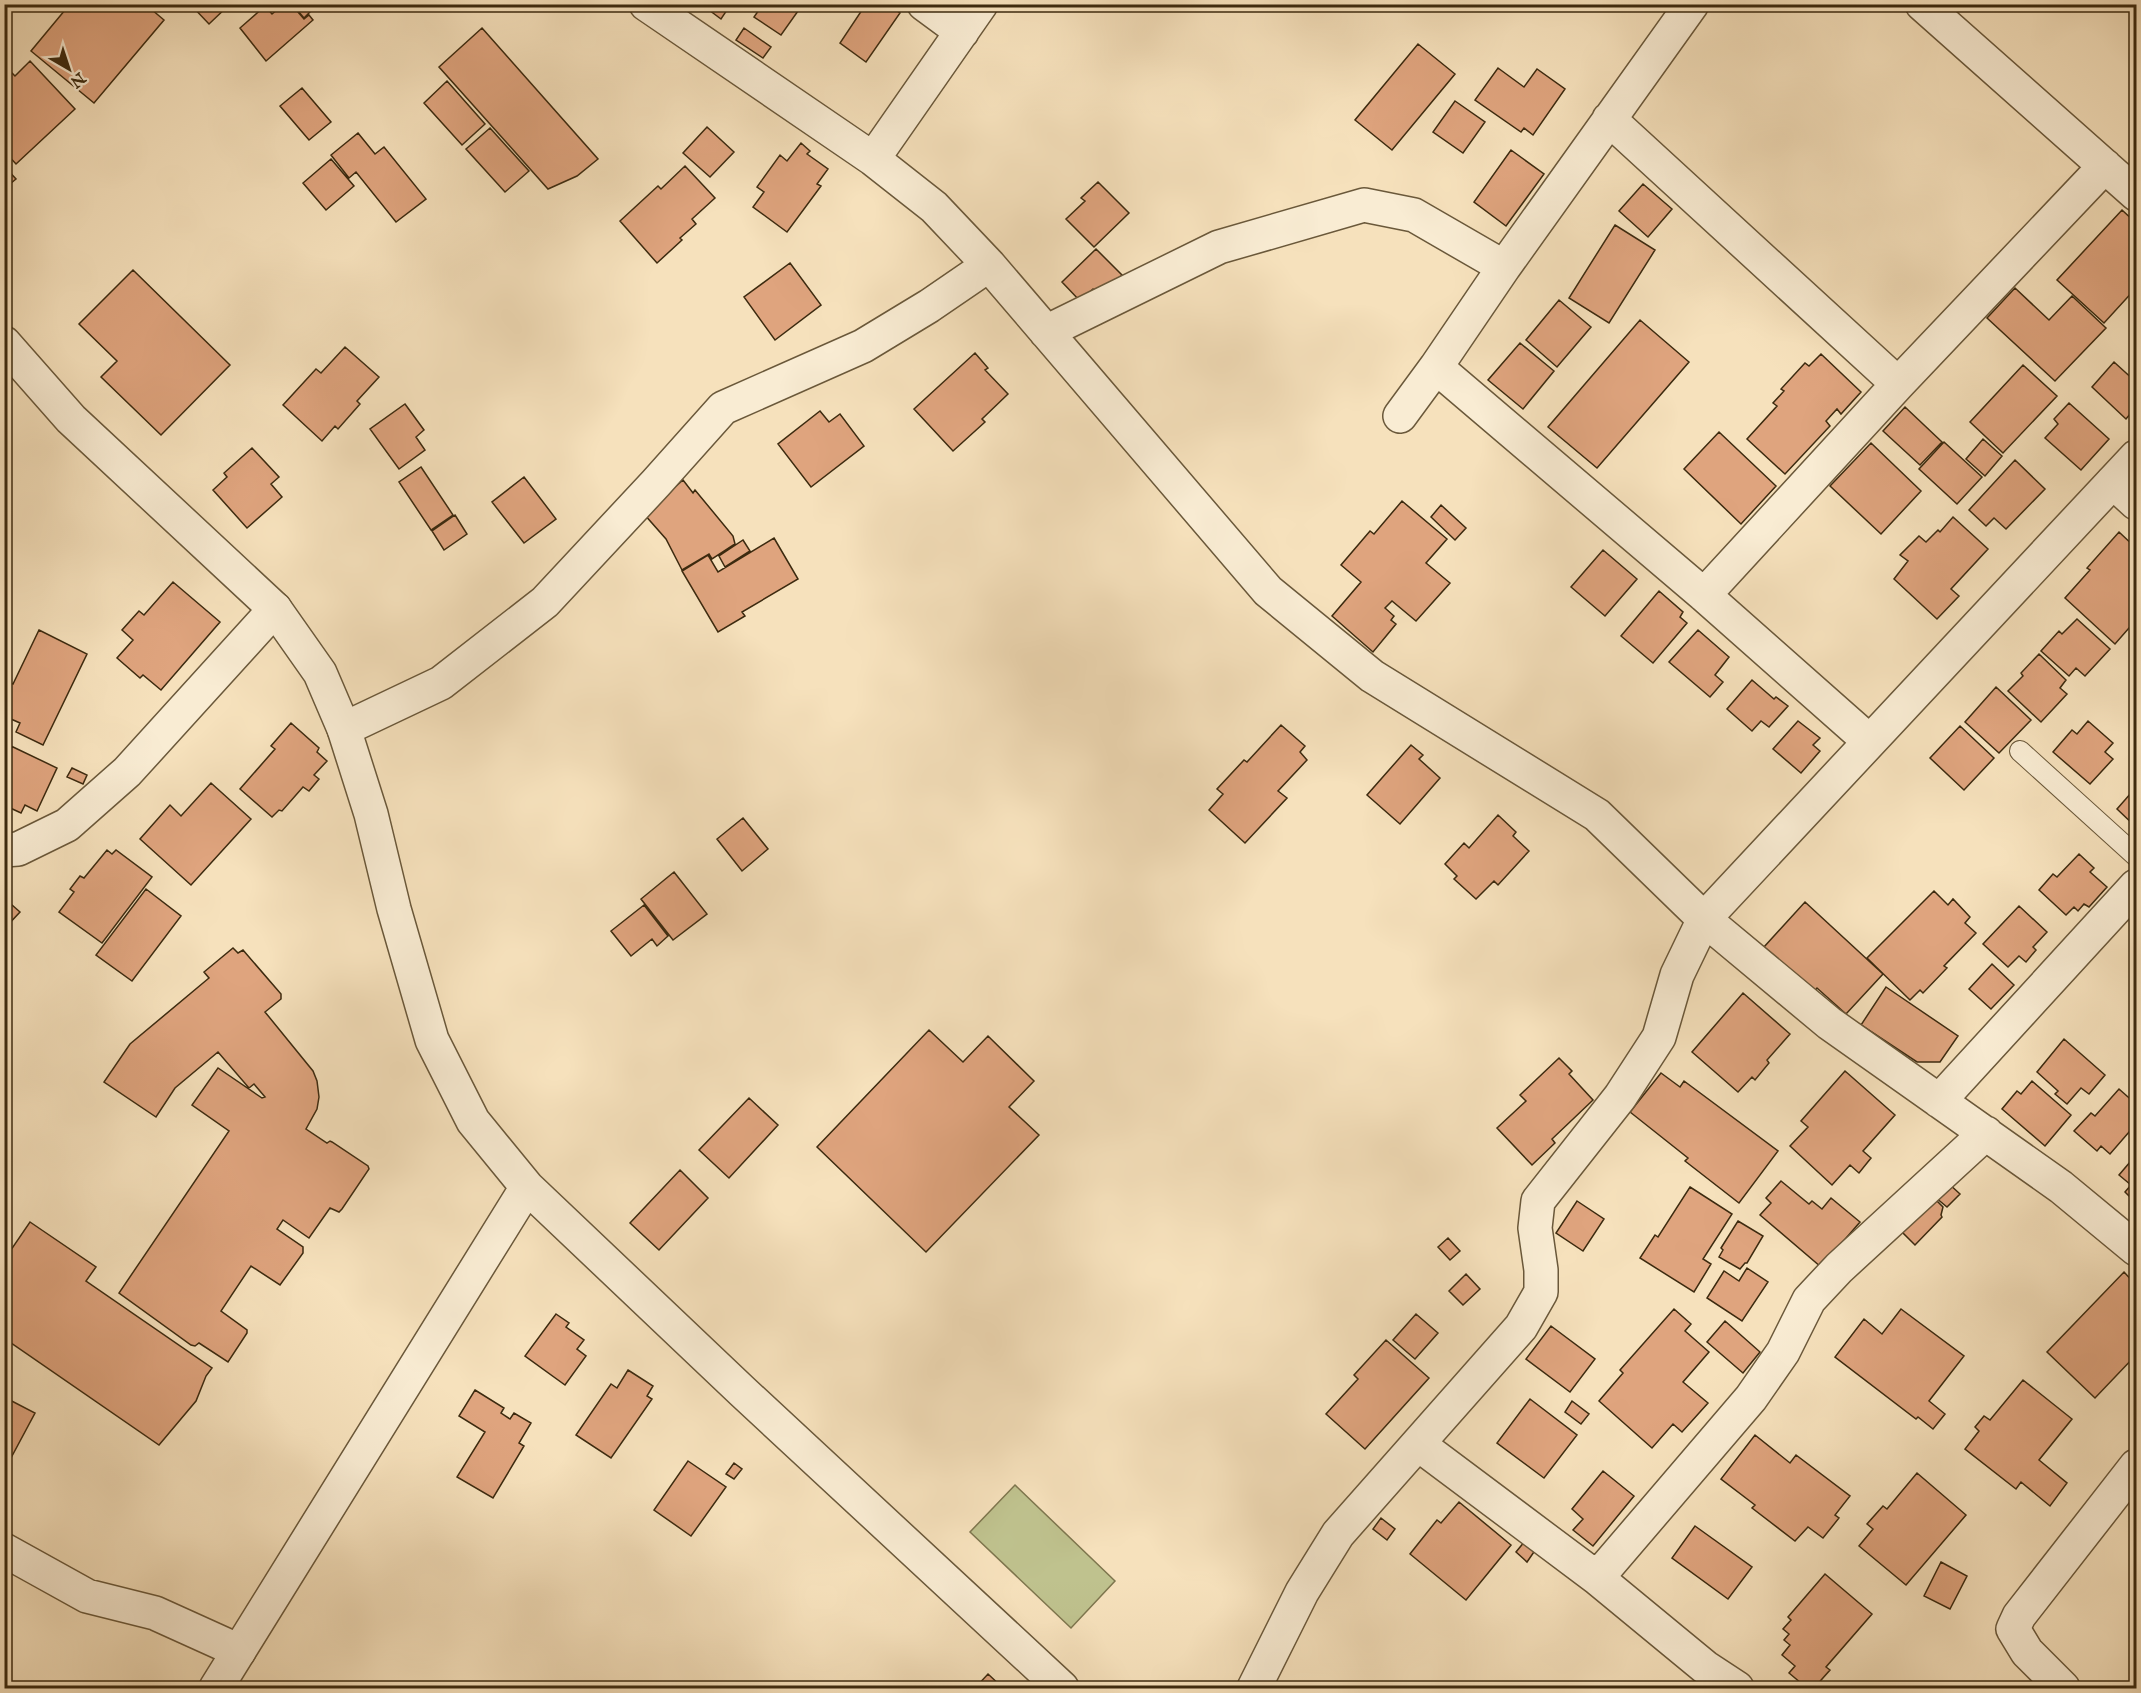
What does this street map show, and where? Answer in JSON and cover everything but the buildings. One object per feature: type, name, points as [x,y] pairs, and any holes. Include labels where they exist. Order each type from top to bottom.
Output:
[{"type":"street","points":[[646,4],[873,159],[934,207],[989,265],[1268,591],[1372,676],[1597,815],[1704,919],[1828,1023],[2061,1186],[2136,1249]]},
{"type":"street","points":[[924,4],[962,32]]},
{"type":"street","points":[[873,159],[981,4]]},
{"type":"street","points":[[1400,416],[1692,4]]},
{"type":"street","points":[[1922,4],[2136,194]]},
{"type":"street","points":[[1609,119],[1898,384]]},
{"type":"street","points":[[1704,595],[1898,384],[2105,166]]},
{"type":"street","points":[[1046,332],[1219,247],[1364,205],[1414,215],[1504,267]]},
{"type":"street","points":[[344,729],[441,683],[545,602],[723,408],[863,346],[929,306],[989,265]]},
{"type":"street","points":[[4,343],[71,419],[275,609],[320,673],[344,729],[371,814],[394,909],[432,1040],[472,1121],[527,1187],[742,1392],[1062,1689]]},
{"type":"street","points":[[1436,367],[1704,595],[1869,741]]},
{"type":"street","points":[[1254,1689],[1302,1592],[1338,1534],[1521,1327],[1541,1292],[1541,1270],[1535,1228],[1538,1201],[1620,1097],[1659,1037],[1677,975],[1704,919],[1869,741],[2125,492],[2136,457]]},
{"type":"street","points":[[4,850],[18,849],[67,825],[128,772],[275,609]]},
{"type":"street","points":[[1939,1101],[2136,886]]},
{"type":"street","points":[[1597,1578],[1751,1398],[1783,1352],[1809,1300],[1839,1268],[1986,1133]]},
{"type":"street","points":[[216,1689],[527,1187]]},
{"type":"street","points":[[1418,1444],[1597,1578],[1705,1666],[1737,1689]]},
{"type":"street","points":[[2063,1689],[2027,1652],[2013,1629],[2019,1616],[2136,1466]]},
{"type":"street","points":[[4,1550],[87,1596],[155,1613],[239,1651]]},
{"type":"lane","points":[[2020,751],[2136,856]]},
{"type":"green space","points":[[1015,1485],[1115,1581],[1071,1628],[970,1532]]}]
